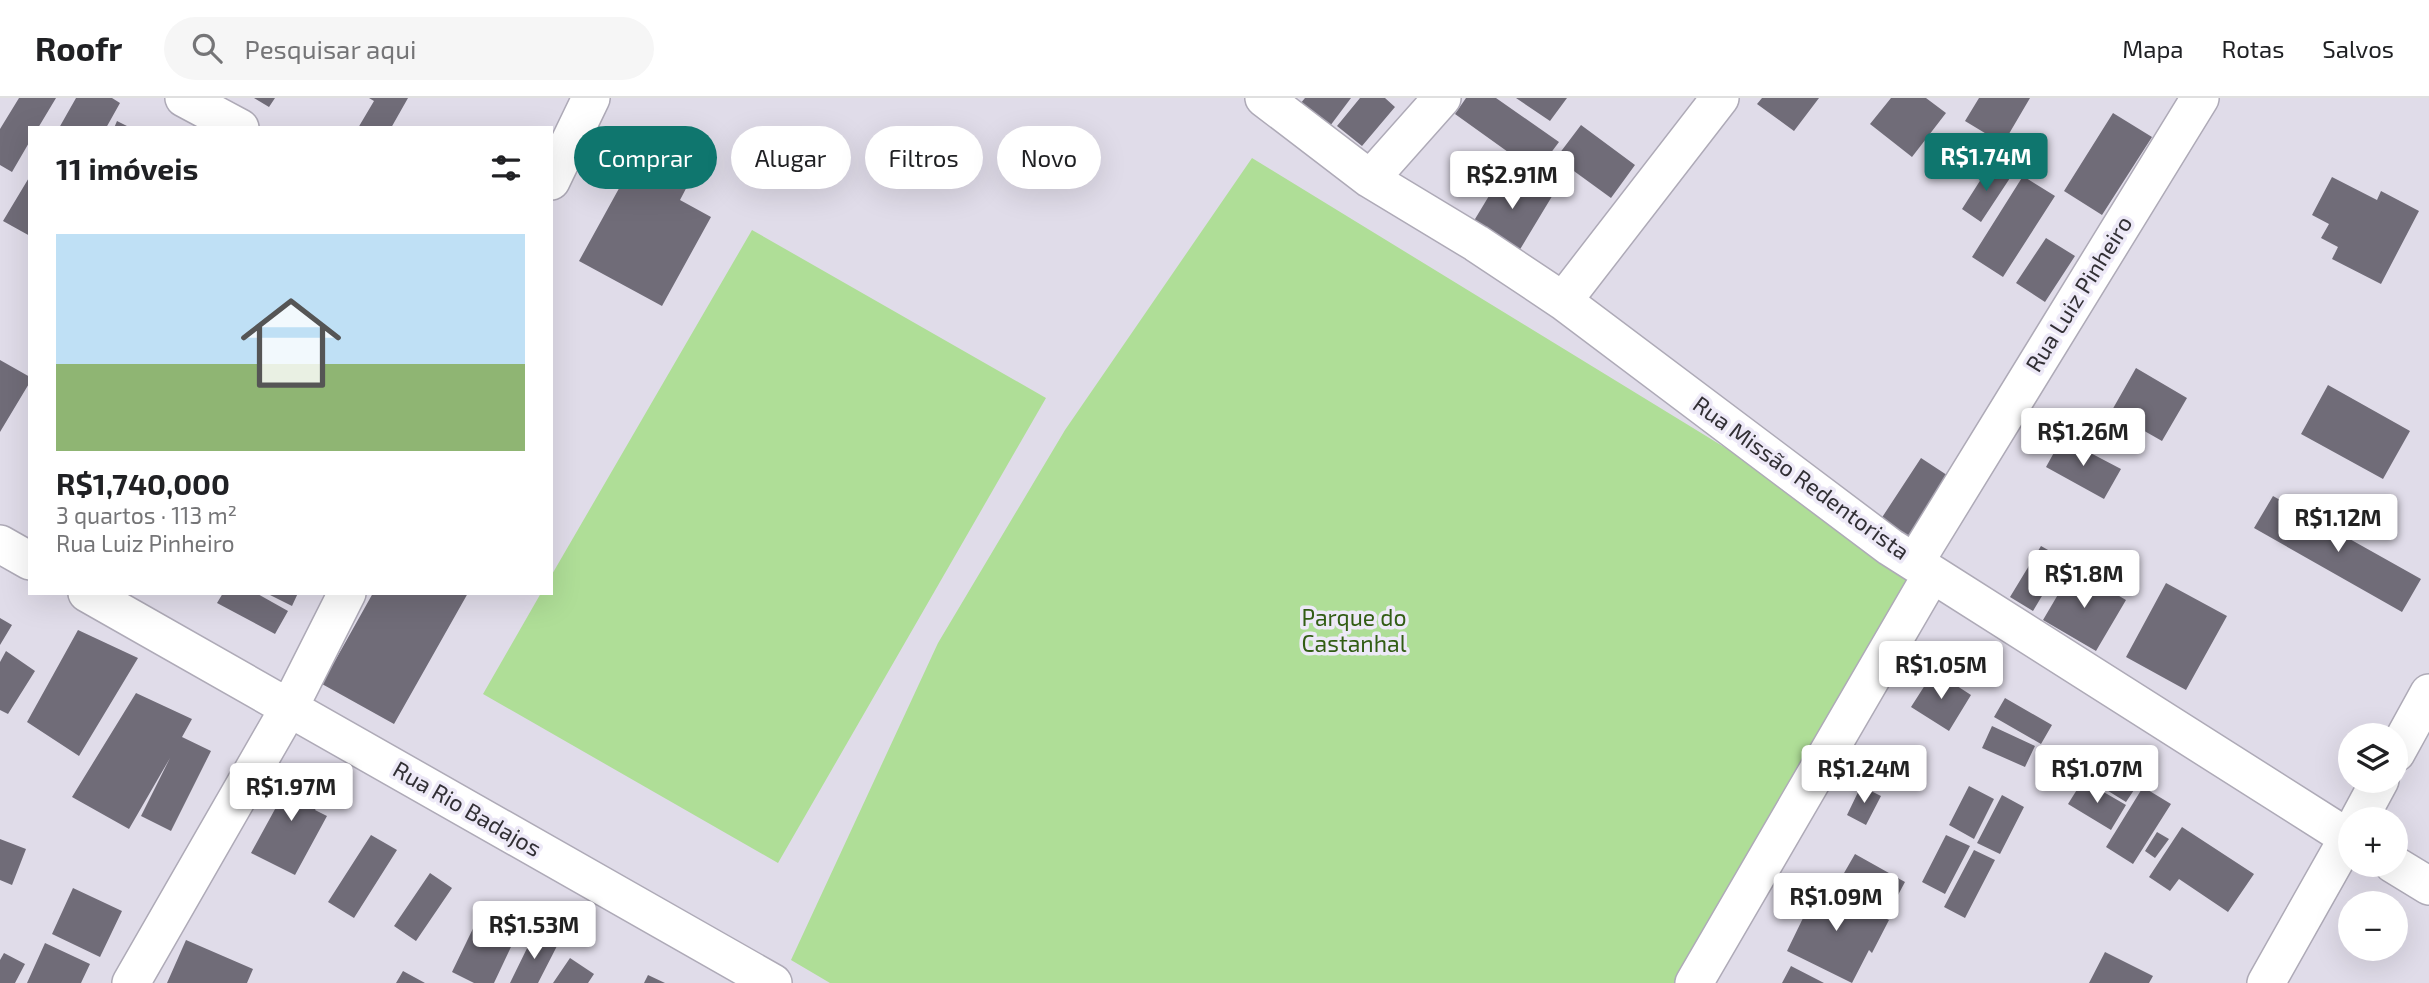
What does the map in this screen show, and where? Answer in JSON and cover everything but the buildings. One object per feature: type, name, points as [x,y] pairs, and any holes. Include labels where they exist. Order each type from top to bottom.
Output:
[{"type":"street","points":[[184,98],[236,126]]},
{"type":"street","points":[[553,177],[590,98]]},
{"type":"street","name":"Rua Missão Redentorista","points":[[1264,98],[1370,178],[1476,243],[1563,301],[1879,538],[1923,568],[2338,824]]},
{"type":"street","points":[[1370,178],[1442,98]]},
{"type":"street","points":[[1563,301],[1720,98]]},
{"type":"street","name":"Rua Luiz Pinheiro","points":[[1694,983],[1923,568],[2200,98]]},
{"type":"street","points":[[0,544],[28,560]]},
{"type":"street","name":"Rua Rio Badajos","points":[[91,595],[773,983]]},
{"type":"street","points":[[131,983],[289,708],[346,595]]},
{"type":"street","points":[[2408,731],[2429,693]]},
{"type":"street","points":[[2266,983],[2338,857]]},
{"type":"street","points":[[2408,873],[2429,886]]},
{"type":"green space","name":"Parque do Castanhal","points":[[1252,158],[1920,567],[1680,983],[830,983],[791,960],[938,643],[1065,430]]},
{"type":"green space","points":[[752,230],[1046,398],[778,863],[483,694],[540,595],[553,595],[553,573]]}]
